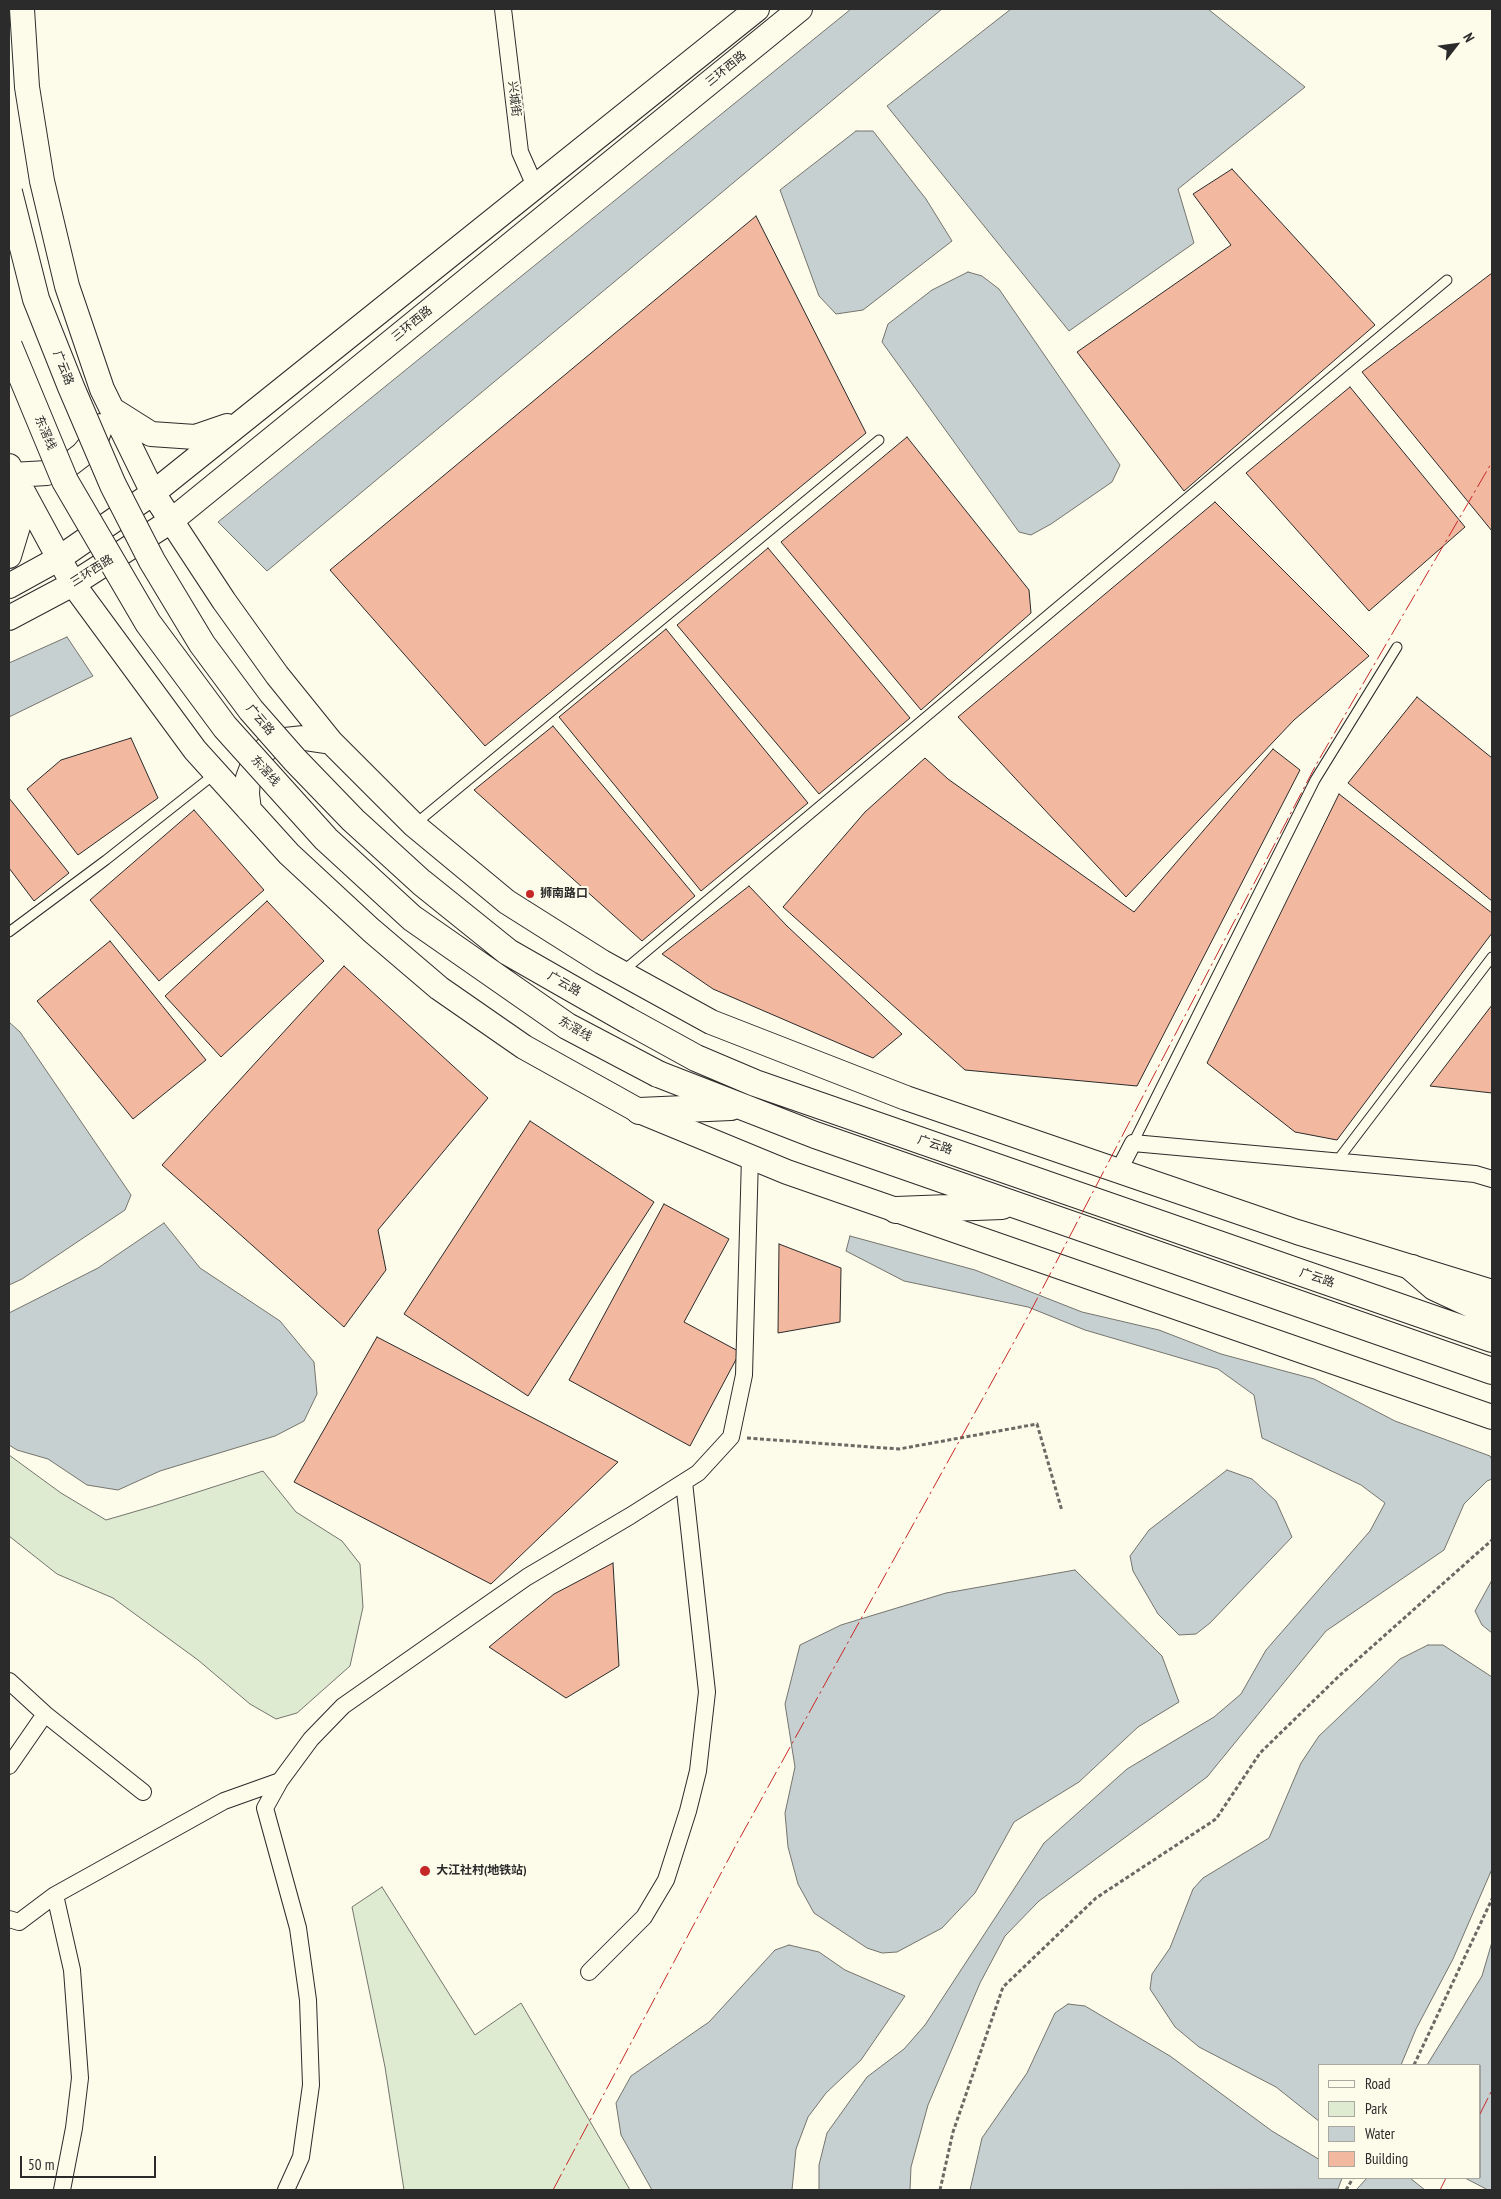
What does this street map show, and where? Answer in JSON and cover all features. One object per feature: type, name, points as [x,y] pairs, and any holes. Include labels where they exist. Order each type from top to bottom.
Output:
[{"type":"main road","points":[[22,9],[27,87],[42,180],[67,286],[106,399],[153,493],[277,675],[331,742],[414,825],[506,902],[621,973],[711,1022],[906,1098],[1297,1232],[1492,1292]]},
{"type":"main road","points":[[9,586],[58,559],[153,493],[756,9]]},
{"type":"main road","name":"三环西路","points":[[9,618],[73,584],[171,520],[800,9]]},
{"type":"main road","name":"广云路","points":[[9,192],[36,299],[71,387],[113,485],[152,560],[202,644],[251,710],[295,760],[353,820],[421,882],[508,952],[696,1058],[755,1083],[1492,1339]]},
{"type":"main road","name":"东滘线","points":[[9,346],[65,481],[148,623],[225,727],[326,839],[412,918],[567,1026],[658,1074],[743,1107]]},
{"type":"main road","points":[[106,399],[151,434],[195,437],[243,421]]},
{"type":"main road","points":[[10,471],[47,472],[70,464],[83,454],[97,437],[102,423],[106,399]]},
{"type":"main road","points":[[9,556],[19,523],[10,471]]},
{"type":"main road","points":[[10,471],[73,584],[195,750],[289,854],[371,930],[439,988],[524,1047],[639,1111],[787,1172],[1492,1417]]},
{"type":"main road","points":[[249,810],[248,778],[254,762],[268,747],[285,740],[304,738],[331,742]]},
{"type":"main road","points":[[639,1111],[743,1107],[815,1135],[1492,1371]]},
{"type":"main road","points":[[896,1210],[1016,1205]]},
{"type":"main road","points":[[1412,1268],[1434,1287],[1492,1314]]},
{"type":"street","name":"兴城街","points":[[503,9],[520,152],[535,186]]},
{"type":"street","points":[[1119,1170],[1132,1142],[1475,1174],[1492,1180]]},
{"type":"street","points":[[286,2190],[300,2157],[311,2085],[308,2000],[298,1928],[265,1808],[280,1781],[311,1739],[343,1706],[527,1577],[698,1473],[731,1437],[744,1375],[750,1157]]},
{"type":"street","points":[[589,1972],[644,1917],[666,1880],[688,1811],[698,1771],[707,1692],[684,1482]]},
{"type":"street","points":[[9,1681],[45,1714],[143,1792]]},
{"type":"street","points":[[9,1766],[45,1714]]},
{"type":"street","points":[[9,1919],[19,1922],[55,1895],[224,1801],[280,1781]]},
{"type":"street","points":[[55,1895],[72,1970],[80,2078],[74,2128],[62,2190]]},
{"type":"lane","points":[[621,973],[1447,280]]},
{"type":"lane","points":[[414,825],[879,440]]},
{"type":"lane","points":[[1132,1142],[1315,780],[1397,648]]},
{"type":"lane","points":[[9,932],[106,860],[216,773]]},
{"type":"lane","points":[[1337,1161],[1492,957]]},
{"type":"path","points":[[731,1437],[899,1449],[1037,1424],[1062,1512]]},
{"type":"path","points":[[940,2190],[953,2132],[1003,1987],[1096,1898],[1216,1820],[1260,1753],[1339,1676],[1492,1540]]},
{"type":"path","points":[[1414,2064],[1492,1899]]},
{"type":"path","points":[[1346,2190],[1352,2179]]},
{"type":"green space","points":[[9,1455],[61,1493],[106,1520],[263,1471],[296,1512],[342,1541],[360,1564],[363,1607],[350,1666],[297,1713],[276,1719],[250,1704],[198,1660],[113,1598],[57,1574],[9,1536]]},
{"type":"green space","points":[[382,1887],[475,2035],[521,2003],[630,2190],[404,2190],[385,2067],[352,1907]]},
{"type":"water","points":[[851,9],[942,9],[267,571],[218,522]]},
{"type":"water","points":[[1011,9],[1208,9],[1305,87],[1178,189],[1194,243],[1069,331],[887,106]]},
{"type":"water","points":[[856,131],[873,131],[926,199],[952,241],[863,310],[836,314],[819,296],[780,190]]},
{"type":"water","points":[[968,272],[982,276],[999,289],[1120,465],[1112,482],[1051,524],[1031,535],[1019,532],[882,342],[888,324],[932,290]]},
{"type":"water","points":[[67,637],[93,676],[9,717],[9,663]]},
{"type":"water","points":[[9,1022],[20,1032],[131,1195],[125,1210],[22,1279],[9,1285]]},
{"type":"water","points":[[164,1223],[200,1268],[280,1321],[314,1362],[317,1394],[304,1421],[275,1436],[160,1471],[118,1490],[87,1485],[48,1459],[17,1450],[9,1445],[9,1313],[98,1268]]},
{"type":"water","points":[[850,1236],[975,1270],[1082,1312],[1159,1330],[1221,1354],[1314,1379],[1395,1421],[1490,1456],[1492,1460],[1492,1479],[1487,1481],[1464,1504],[1444,1550],[1326,1631],[1207,1777],[1039,1901],[1005,1936],[980,1983],[928,2105],[911,2167],[910,2190],[819,2190],[819,2165],[827,2133],[867,2077],[904,2049],[925,2025],[1044,1843],[1127,1769],[1214,1717],[1241,1694],[1266,1650],[1370,1531],[1385,1503],[1361,1485],[1262,1438],[1254,1395],[1218,1369],[1085,1330],[1028,1307],[904,1281],[846,1251]]},
{"type":"water","points":[[1227,1470],[1252,1479],[1276,1501],[1292,1537],[1210,1623],[1196,1634],[1179,1635],[1158,1614],[1133,1571],[1130,1556],[1149,1530]]},
{"type":"water","points":[[1075,1570],[1162,1656],[1179,1702],[1138,1727],[1079,1782],[1014,1822],[975,1893],[942,1928],[897,1952],[882,1953],[867,1948],[814,1913],[798,1884],[788,1847],[785,1813],[795,1767],[785,1704],[800,1645],[841,1625],[946,1593]]},
{"type":"water","points":[[1492,1580],[1492,1633],[1482,1625],[1475,1611]]},
{"type":"water","points":[[1428,1645],[1443,1645],[1492,1677],[1492,1869],[1453,1959],[1416,2029],[1401,2064],[1318,2064],[1318,2120],[1276,2087],[1199,2047],[1175,2027],[1150,1989],[1152,1974],[1170,1948],[1193,1889],[1203,1878],[1269,1838],[1301,1763],[1319,1736],[1400,1659]]},
{"type":"water","points":[[1492,1942],[1492,2190],[1488,2190],[1467,2179],[1481,2179],[1481,2064],[1428,2064],[1482,1976]]},
{"type":"water","points":[[789,1945],[819,1952],[845,1970],[905,1996],[861,2060],[826,2093],[808,2117],[796,2149],[792,2190],[652,2190],[621,2135],[616,2103],[631,2076],[709,2022],[775,1950]]},
{"type":"water","points":[[1068,2004],[1085,2006],[1170,2056],[1272,2131],[1318,2159],[1318,2179],[1342,2179],[1338,2189],[970,2190],[982,2138],[1027,2073],[1055,2013]]},
{"type":"water","points":[[1366,2179],[1411,2179],[1425,2190],[1356,2190]]},
{"type":"building","points":[[1232,169],[1375,325],[1184,491],[1077,352],[1231,245],[1193,194]]},
{"type":"building","points":[[756,216],[866,433],[485,746],[330,570]]},
{"type":"building","points":[[1492,273],[1492,531],[1362,372]]},
{"type":"building","points":[[1350,387],[1465,527],[1369,611],[1246,473]]},
{"type":"building","points":[[907,437],[1029,590],[1031,613],[921,710],[781,542]]},
{"type":"building","points":[[1215,502],[1369,656],[1294,720],[1126,897],[958,717]]},
{"type":"building","points":[[768,548],[910,718],[819,794],[677,625]]},
{"type":"building","points":[[666,629],[808,803],[701,891],[559,717]]},
{"type":"building","points":[[1417,697],[1492,758],[1492,901],[1348,783]]},
{"type":"building","points":[[553,726],[695,896],[642,941],[474,790]]},
{"type":"building","points":[[131,738],[158,798],[78,855],[27,789],[61,760]]},
{"type":"building","points":[[1273,749],[1300,770],[1137,1086],[965,1070],[783,907],[865,812],[925,758],[948,779],[1134,912]]},
{"type":"building","points":[[1339,794],[1492,913],[1492,933],[1337,1140],[1295,1132],[1207,1063]]},
{"type":"building","points":[[9,798],[69,873],[34,901],[9,868]]},
{"type":"building","points":[[194,810],[264,890],[159,981],[90,900]]},
{"type":"building","points":[[749,886],[787,926],[902,1034],[873,1058],[713,989],[662,954]]},
{"type":"building","points":[[267,901],[324,961],[221,1057],[165,996]]},
{"type":"building","points":[[110,941],[206,1060],[133,1119],[37,1001]]},
{"type":"building","points":[[344,966],[488,1098],[378,1230],[386,1270],[344,1327],[162,1165]]},
{"type":"building","points":[[1492,1005],[1492,1093],[1430,1086]]},
{"type":"building","points":[[530,1121],[654,1202],[528,1396],[404,1314]]},
{"type":"building","points":[[664,1204],[729,1239],[684,1322],[740,1352],[690,1446],[569,1380]]},
{"type":"building","points":[[779,1244],[841,1268],[840,1322],[778,1333]]},
{"type":"building","points":[[377,1337],[618,1462],[491,1584],[294,1482]]},
{"type":"building","points":[[613,1563],[619,1666],[566,1698],[489,1647],[554,1594]]},
{"type":"power","points":[[553,2190],[736,1845],[1025,1322],[1317,763],[1492,462]]},
{"type":"power","points":[[1481,2112],[1492,2090]]},
{"type":"power","points":[[1440,2190],[1446,2179]]},
{"type":"place","name":"狮南路口","points":[[530,894]]},
{"type":"place","name":"大江社村(地铁站)","points":[[425,1871]]}]
